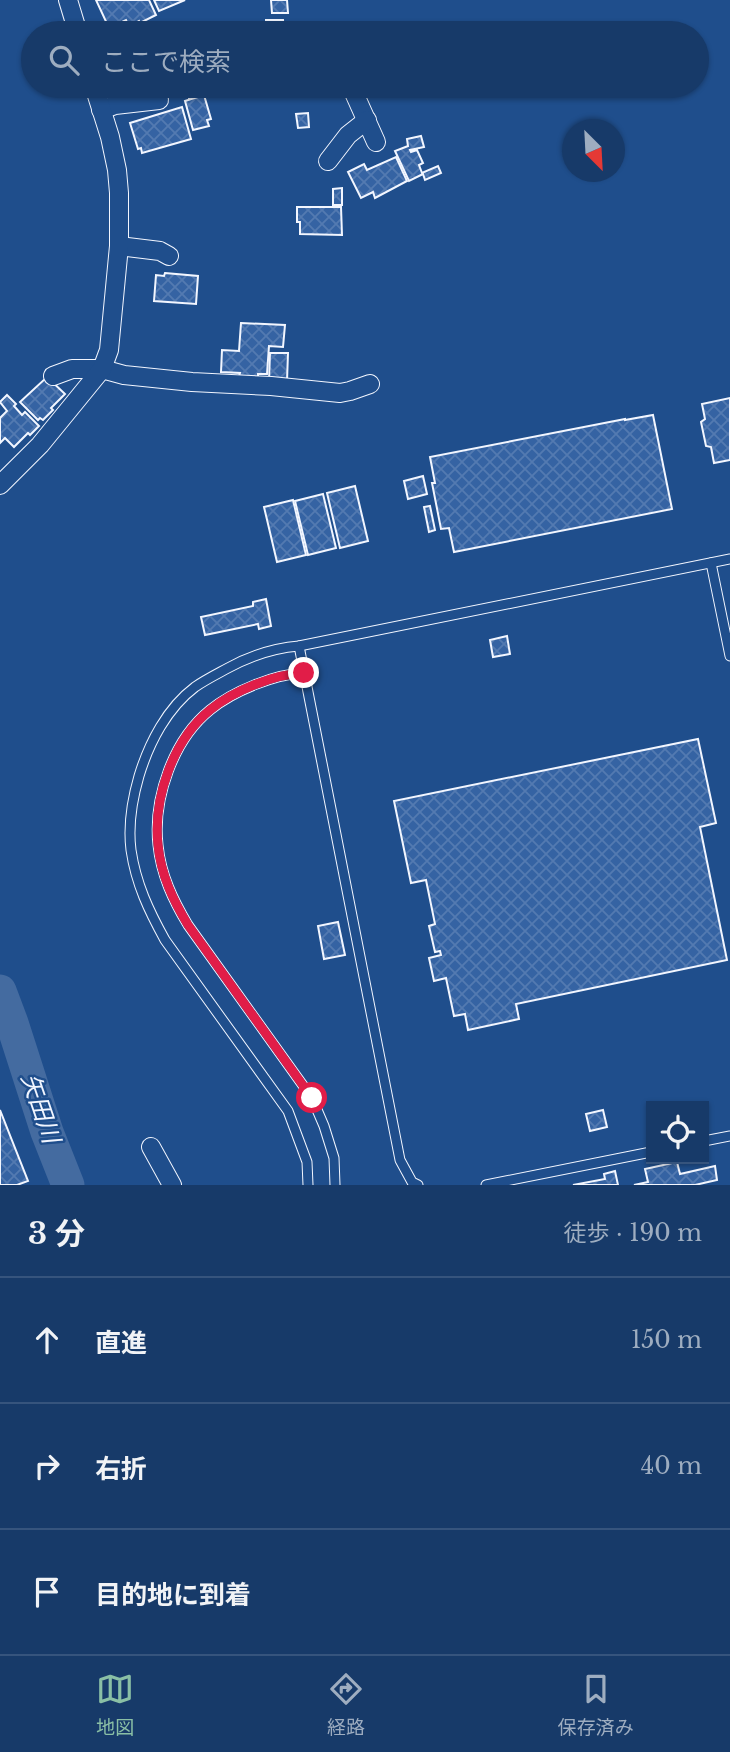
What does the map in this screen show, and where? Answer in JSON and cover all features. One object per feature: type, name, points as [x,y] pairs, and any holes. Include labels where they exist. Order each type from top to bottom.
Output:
[{"type":"street","points":[[68,0],[74,21]]},
{"type":"street","points":[[0,485],[40,445],[102,369],[109,350],[119,246],[119,193],[117,170],[98,98]]},
{"type":"street","points":[[357,98],[376,142]]},
{"type":"street","points":[[101,110],[115,105],[159,100]]},
{"type":"street","points":[[328,161],[348,135],[367,120]]},
{"type":"street","points":[[119,246],[160,251],[169,256]]},
{"type":"street","points":[[53,376],[72,369],[102,369],[124,375],[192,382],[329,392],[351,391],[370,384]]},
{"type":"street","points":[[151,1147],[172,1185]]},
{"type":"lane","points":[[308,1185],[307,1162],[288,1111],[161,932],[141,893],[131,847],[131,820],[135,790],[144,760],[155,737],[178,703],[195,687],[242,660],[282,648],[730,559]]},
{"type":"lane","points":[[711,563],[730,656]]},
{"type":"lane","points":[[299,646],[400,1160],[412,1182],[418,1185]]},
{"type":"lane","points":[[304,673],[290,673],[253,685],[212,709],[199,721],[179,749],[161,796],[157,821],[158,845],[166,883],[188,925],[312,1098],[334,1158],[335,1185]]},
{"type":"lane","points":[[709,1140],[730,1136]]},
{"type":"lane","points":[[486,1185],[646,1153]]},
{"type":"building","points":[[96,0],[149,0],[156,15],[144,21],[106,21]]},
{"type":"building","points":[[154,0],[185,0],[159,11]]},
{"type":"building","points":[[271,0],[287,0],[288,13],[272,13]]},
{"type":"building","points":[[205,98],[211,119],[207,120],[209,126],[193,130],[185,101]]},
{"type":"building","points":[[182,107],[191,139],[142,153],[141,148],[138,149],[130,123]]},
{"type":"building","points":[[308,113],[309,127],[298,128],[296,114]]},
{"type":"building","points":[[421,136],[424,147],[410,150],[417,150],[423,163],[419,165],[422,173],[438,166],[441,173],[425,180],[423,174],[409,181],[395,151],[408,146],[407,139]]},
{"type":"building","points":[[396,157],[407,181],[375,198],[373,192],[361,198],[348,172],[364,164],[367,170]]},
{"type":"building","points":[[342,188],[342,205],[333,205],[333,189]]},
{"type":"building","points":[[297,207],[341,207],[342,235],[300,234]]},
{"type":"building","points":[[165,273],[198,276],[196,304],[154,301],[156,275],[164,276]]},
{"type":"building","points":[[241,323],[285,325],[283,347],[269,346],[267,374],[258,374],[258,377],[221,372],[222,350],[239,351]]},
{"type":"building","points":[[270,353],[288,353],[287,381],[269,381]]},
{"type":"building","points":[[47,377],[65,394],[43,420],[38,420],[20,402]]},
{"type":"building","points":[[7,395],[22,415],[25,412],[39,426],[14,447],[5,438],[0,443],[0,418],[7,411],[0,402]]},
{"type":"building","points":[[730,398],[730,460],[714,463],[711,447],[706,446],[701,422],[705,419],[702,404]]},
{"type":"building","points":[[653,415],[672,509],[454,552],[449,528],[441,529],[430,457]]},
{"type":"building","points":[[423,476],[427,494],[408,499],[404,481]]},
{"type":"building","points":[[355,486],[368,541],[340,548],[327,493]]},
{"type":"building","points":[[323,494],[336,548],[308,555],[295,501]]},
{"type":"building","points":[[293,500],[306,555],[277,562],[264,507]]},
{"type":"building","points":[[430,506],[435,530],[429,532],[424,507]]},
{"type":"building","points":[[266,599],[271,626],[259,629],[258,624],[205,635],[201,617],[253,606],[253,602]]},
{"type":"building","points":[[507,636],[510,654],[493,657],[490,640]]},
{"type":"building","points":[[698,739],[716,823],[700,827],[727,960],[516,1004],[519,1019],[468,1030],[465,1014],[454,1016],[446,978],[434,981],[429,958],[441,955],[440,951],[435,952],[429,926],[435,924],[426,880],[411,883],[394,801]]},
{"type":"building","points":[[338,922],[345,955],[324,959],[318,926]]},
{"type":"building","points":[[0,1110],[28,1181],[17,1185],[0,1185]]},
{"type":"building","points":[[603,1110],[607,1127],[590,1131],[586,1114]]},
{"type":"building","points":[[678,1164],[680,1174],[715,1166],[717,1180],[695,1185],[634,1185],[648,1182],[645,1169]]},
{"type":"building","points":[[615,1171],[618,1185],[573,1185],[605,1179],[604,1174]]},
{"type":"waterway","name":"矢田川","points":[[0,991],[47,1132],[68,1185]]},
{"type":"route","points":[[304,673],[290,673],[253,685],[212,709],[199,721],[179,749],[170,769],[161,796],[157,821],[161,864],[175,903],[312,1098]]}]
